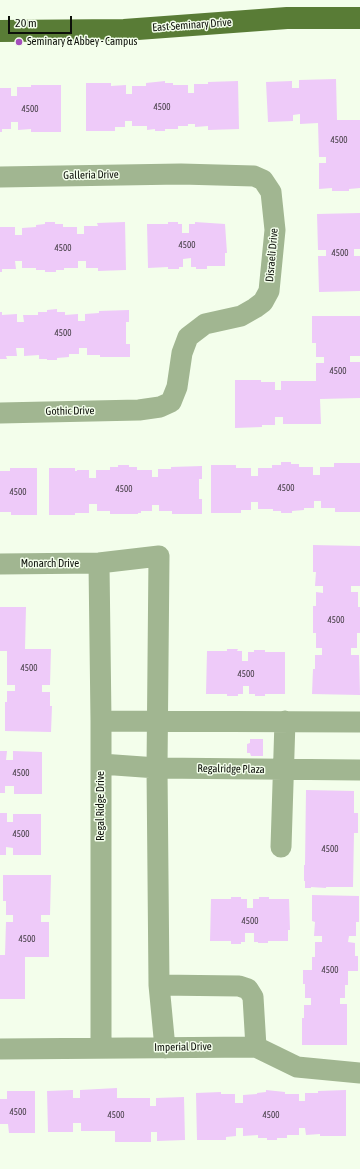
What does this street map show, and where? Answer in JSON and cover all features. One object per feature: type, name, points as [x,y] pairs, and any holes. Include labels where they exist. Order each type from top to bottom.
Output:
[{"type":"main road","name":"East Seminary Drive","points":[[0,31],[124,30],[287,18],[360,18]]},
{"type":"lane","name":"Galleria Drive","points":[[0,177],[181,174]]},
{"type":"lane","name":"Disraeli Drive","points":[[139,410],[160,407],[171,402],[177,387],[182,353],[188,337],[205,324],[241,316],[263,302],[269,291],[275,230],[272,192],[263,180],[254,176],[181,174]]},
{"type":"lane","name":"Gothic Drive","points":[[0,413],[139,410]]},
{"type":"lane","name":"Monarch Drive","points":[[0,564],[99,563],[159,556],[158,721]]},
{"type":"lane","name":"Regal Ridge Drive","points":[[99,563],[101,721],[101,1048]]},
{"type":"lane","points":[[101,721],[360,722]]},
{"type":"lane","points":[[158,721],[159,985],[165,1048]]},
{"type":"lane","points":[[281,847],[286,722]]},
{"type":"lane","name":"Regalridge Plaza","points":[[101,764],[157,768],[360,770]]},
{"type":"lane","points":[[159,985],[239,986],[248,989],[253,996],[256,1047]]},
{"type":"lane","name":"Imperial Drive","points":[[0,1049],[256,1047],[297,1067],[360,1073]]},
{"type":"building","points":[[336,79],[337,120],[360,120],[360,188],[349,189],[349,191],[332,191],[332,188],[319,189],[319,163],[326,163],[326,157],[319,157],[318,123],[300,124],[300,114],[293,115],[293,121],[268,122],[266,82],[292,81],[292,88],[299,88],[299,80]]},
{"type":"building","points":[[165,81],[165,83],[173,83],[173,85],[188,85],[188,93],[194,93],[194,84],[238,81],[239,129],[208,130],[208,126],[195,127],[195,124],[188,124],[188,126],[178,126],[178,129],[155,131],[155,129],[147,130],[147,126],[132,126],[132,121],[125,121],[125,127],[115,127],[115,131],[86,131],[86,83],[111,83],[111,86],[126,85],[126,94],[132,94],[132,86],[146,86],[146,83]]},
{"type":"building","points":[[31,85],[61,85],[61,132],[31,132],[31,129],[18,130],[18,122],[11,122],[11,129],[2,129],[2,132],[0,132],[0,88],[11,88],[11,96],[17,96],[17,87],[31,87]]},
{"type":"building","points":[[360,213],[360,249],[354,249],[354,256],[360,256],[360,291],[319,292],[318,256],[326,256],[326,250],[318,250],[317,214]]},
{"type":"building","points":[[45,222],[63,224],[63,227],[77,227],[77,234],[84,234],[84,226],[98,226],[97,223],[125,222],[126,270],[98,271],[98,268],[86,268],[86,261],[78,261],[78,268],[64,268],[64,270],[56,270],[56,272],[45,272],[45,270],[36,270],[36,268],[22,268],[22,261],[15,261],[16,269],[2,269],[2,272],[0,272],[0,227],[15,227],[15,235],[22,235],[22,228],[36,227],[36,225],[45,224]]},
{"type":"building","points":[[168,222],[178,222],[178,224],[182,224],[182,233],[189,233],[189,224],[195,224],[195,222],[225,224],[227,253],[225,253],[225,266],[207,266],[207,269],[196,269],[196,267],[191,267],[191,258],[183,259],[183,267],[179,267],[179,269],[168,269],[168,267],[148,268],[147,224],[168,224]]},
{"type":"building","points":[[57,309],[57,312],[65,312],[65,315],[78,314],[78,321],[85,321],[85,314],[99,313],[99,311],[129,310],[129,322],[126,322],[126,344],[130,344],[130,357],[100,357],[100,355],[87,355],[87,348],[79,348],[79,354],[69,354],[69,357],[57,358],[57,360],[47,360],[39,359],[39,355],[24,356],[24,348],[16,348],[17,356],[6,356],[7,359],[0,359],[0,312],[2,312],[2,315],[17,314],[17,322],[24,322],[23,315],[38,315],[38,312],[47,312],[47,310]]},
{"type":"building","points":[[312,316],[360,316],[360,356],[350,356],[350,362],[360,362],[360,398],[320,399],[321,424],[283,424],[283,417],[275,417],[275,425],[235,428],[235,380],[261,380],[261,382],[275,382],[275,390],[281,390],[281,381],[316,381],[316,363],[324,363],[324,357],[316,357],[316,343],[312,343]]},
{"type":"building","points":[[281,462],[299,464],[299,467],[313,467],[313,475],[320,475],[320,467],[334,467],[334,463],[360,463],[360,512],[335,512],[335,508],[321,508],[321,501],[314,501],[314,508],[304,508],[304,510],[292,511],[292,513],[281,513],[281,511],[273,511],[273,509],[258,509],[258,502],[251,502],[251,510],[241,510],[241,513],[211,513],[211,465],[236,465],[236,468],[251,468],[251,476],[258,476],[258,468],[272,468],[272,465],[281,465]]},
{"type":"building","points":[[118,465],[137,467],[137,470],[152,470],[152,477],[158,477],[158,469],[202,466],[202,479],[199,479],[199,499],[202,499],[202,514],[172,514],[172,511],[159,511],[159,505],[152,505],[152,511],[141,511],[141,513],[138,514],[110,514],[110,511],[97,511],[97,504],[89,504],[89,513],[75,513],[75,515],[49,515],[49,468],[75,468],[75,471],[89,470],[89,478],[96,478],[96,470],[110,470],[110,467],[118,467]]},
{"type":"building","points":[[10,468],[37,468],[37,515],[11,515],[11,512],[0,512],[0,471],[10,471]]},
{"type":"building","points":[[313,545],[360,546],[360,586],[351,586],[351,592],[358,592],[358,607],[360,607],[360,633],[357,633],[357,648],[351,648],[351,655],[359,655],[360,695],[312,694],[315,655],[322,655],[322,648],[316,648],[316,633],[313,633],[313,606],[316,606],[316,592],[323,593],[323,586],[315,586],[316,572],[313,572]]},
{"type":"building","points":[[0,607],[26,607],[25,649],[51,649],[50,685],[42,685],[42,692],[50,692],[50,706],[52,706],[51,732],[5,731],[5,702],[7,702],[7,691],[15,691],[15,685],[7,685],[7,651],[0,651]]},
{"type":"building","points":[[227,649],[238,649],[237,651],[242,651],[242,661],[248,661],[248,652],[254,652],[254,650],[265,650],[265,652],[285,652],[285,694],[265,694],[265,696],[255,696],[255,694],[249,694],[249,686],[243,686],[243,694],[238,694],[238,696],[227,696],[227,694],[206,694],[207,651],[227,651]]},
{"type":"building","points":[[250,739],[263,739],[263,756],[251,756],[250,753],[247,753],[247,744],[250,743]]},
{"type":"building","points":[[0,751],[7,751],[6,760],[13,760],[13,751],[42,752],[42,794],[14,794],[14,786],[5,786],[5,793],[0,793]]},
{"type":"building","points":[[306,790],[354,791],[354,813],[358,813],[358,833],[354,833],[353,887],[305,888],[304,865]]},
{"type":"building","points":[[0,813],[7,813],[7,822],[13,822],[13,814],[41,814],[41,855],[13,855],[13,848],[6,847],[6,855],[0,855]]},
{"type":"building","points":[[3,875],[51,875],[50,915],[41,915],[41,922],[49,922],[49,957],[25,957],[25,999],[0,999],[0,955],[5,955],[6,922],[13,922],[13,915],[6,915],[6,901],[3,901]]},
{"type":"building","points":[[312,895],[359,896],[359,922],[356,922],[356,936],[349,936],[348,942],[355,943],[355,956],[358,956],[358,971],[348,971],[348,985],[345,985],[345,998],[340,998],[340,1004],[347,1004],[347,1045],[302,1045],[302,1018],[304,1018],[304,1005],[311,1005],[311,998],[305,998],[303,970],[312,970],[312,957],[315,957],[315,942],[322,942],[322,936],[314,936],[315,922],[312,921]]},
{"type":"building","points":[[231,897],[241,897],[241,899],[247,899],[247,908],[253,908],[253,899],[259,899],[259,897],[269,897],[269,899],[289,899],[290,930],[288,930],[288,941],[268,941],[268,943],[258,943],[254,942],[254,933],[245,933],[245,942],[241,942],[241,944],[231,944],[231,941],[210,941],[211,899],[231,899]]},
{"type":"building","points":[[117,1088],[117,1098],[150,1098],[150,1106],[156,1106],[156,1098],[184,1097],[185,1140],[157,1141],[157,1132],[151,1132],[151,1142],[115,1142],[115,1131],[81,1131],[81,1123],[73,1123],[73,1132],[48,1132],[47,1091],[73,1090],[73,1098],[80,1098],[80,1090]]},
{"type":"building","points":[[266,1090],[285,1092],[285,1094],[299,1094],[299,1101],[305,1101],[305,1093],[346,1090],[346,1136],[320,1136],[320,1134],[306,1135],[305,1128],[299,1128],[299,1135],[287,1135],[287,1138],[267,1140],[267,1138],[258,1138],[258,1135],[243,1136],[243,1128],[236,1128],[236,1136],[226,1137],[226,1140],[197,1140],[196,1093],[221,1092],[221,1094],[235,1094],[235,1103],[243,1103],[243,1095],[257,1094],[266,1092]]},
{"type":"building","points":[[7,1091],[35,1091],[35,1133],[9,1133],[8,1124],[0,1124],[0,1099],[7,1099]]},
{"type":"place","name":"Seminary & Abbey - Campus","points":[[19,42]]}]
